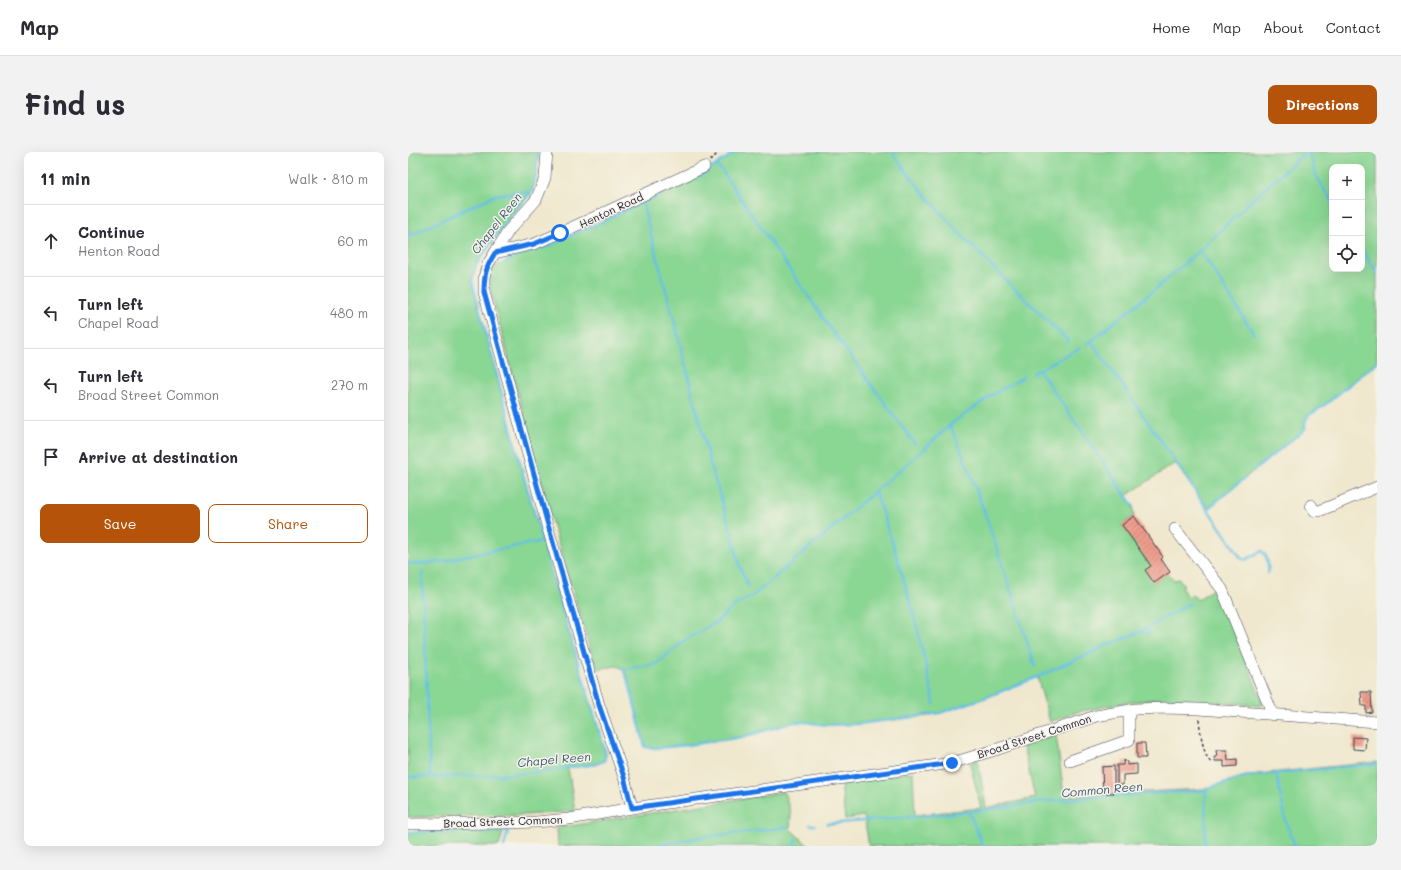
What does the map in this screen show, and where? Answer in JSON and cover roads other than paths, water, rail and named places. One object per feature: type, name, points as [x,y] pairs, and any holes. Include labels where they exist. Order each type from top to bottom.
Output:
[{"type":"street","points":[[547,152],[545,178],[536,200],[510,230],[488,264],[484,277],[484,292],[599,705],[624,777],[632,808]]},
{"type":"street","name":"Henton Road","points":[[495,253],[534,244],[704,167]]},
{"type":"street","points":[[1311,505],[1315,511],[1319,511],[1377,487]]},
{"type":"street","points":[[1175,529],[1222,589],[1273,715]]},
{"type":"street","name":"Broad Street Common","points":[[408,824],[536,822],[569,819],[632,808],[952,763],[1096,716],[1129,710],[1164,708],[1198,709],[1377,722]]},
{"type":"street","points":[[1070,761],[1129,740],[1129,710]]},
{"type":"waterway","name":"Chapel Reen","points":[[408,777],[531,773],[596,764],[604,761],[606,754],[563,613],[522,470],[472,281],[476,265],[514,211],[532,192],[538,152]]},
{"type":"waterway","points":[[502,264],[518,255],[552,245],[703,174],[737,152]]},
{"type":"waterway","points":[[892,152],[932,203],[976,251],[1069,342]]},
{"type":"waterway","points":[[1087,344],[1157,288],[1306,152]]},
{"type":"waterway","points":[[1308,152],[1316,175],[1330,200]]},
{"type":"waterway","points":[[717,166],[722,171],[832,331],[915,444]]},
{"type":"waterway","points":[[408,236],[496,195],[531,192]]},
{"type":"waterway","points":[[642,202],[677,331],[711,467],[730,528],[740,567],[748,586]]},
{"type":"waterway","points":[[1200,250],[1254,334]]},
{"type":"waterway","points":[[1365,255],[1377,273]]},
{"type":"waterway","points":[[1091,341],[1241,558],[1245,560],[1262,551],[1268,561],[1268,573]]},
{"type":"waterway","points":[[1033,373],[1079,348]]},
{"type":"waterway","points":[[1253,471],[1305,429],[1305,421],[1308,416],[1326,404],[1377,362]]},
{"type":"waterway","points":[[1039,370],[1133,506]]},
{"type":"waterway","points":[[1023,377],[992,395],[950,425],[921,452],[754,595],[734,606],[716,622],[685,640],[656,664],[623,669],[629,683],[645,747],[657,748],[688,745],[743,737],[794,722],[826,725],[859,724],[940,713],[987,697],[1037,677],[1142,631],[1190,603]]},
{"type":"waterway","points":[[950,425],[963,454],[985,514],[1035,666]]},
{"type":"waterway","points":[[1207,509],[1246,477]]},
{"type":"waterway","points":[[875,492],[909,597],[934,704]]},
{"type":"waterway","points":[[408,563],[422,564],[446,561],[464,556],[543,541]]},
{"type":"waterway","points":[[422,572],[430,777]]},
{"type":"waterway","points":[[1147,628],[1149,634]]},
{"type":"waterway","name":"Common Reen","points":[[827,824],[969,812],[1040,802],[1094,797],[1202,791],[1249,776],[1377,764]]},
{"type":"waterway","points":[[1276,773],[1286,822],[1295,846]]},
{"type":"waterway","points":[[1205,846],[1206,790]]},
{"type":"waterway","points":[[969,812],[983,846]]},
{"type":"waterway","points":[[810,825],[815,825]]},
{"type":"waterway","name":"Common Reen","points":[[652,846],[703,837],[787,827]]},
{"type":"waterway","points":[[408,832],[508,831],[504,846]]},
{"type":"waterway","points":[[794,846],[796,839]]}]
